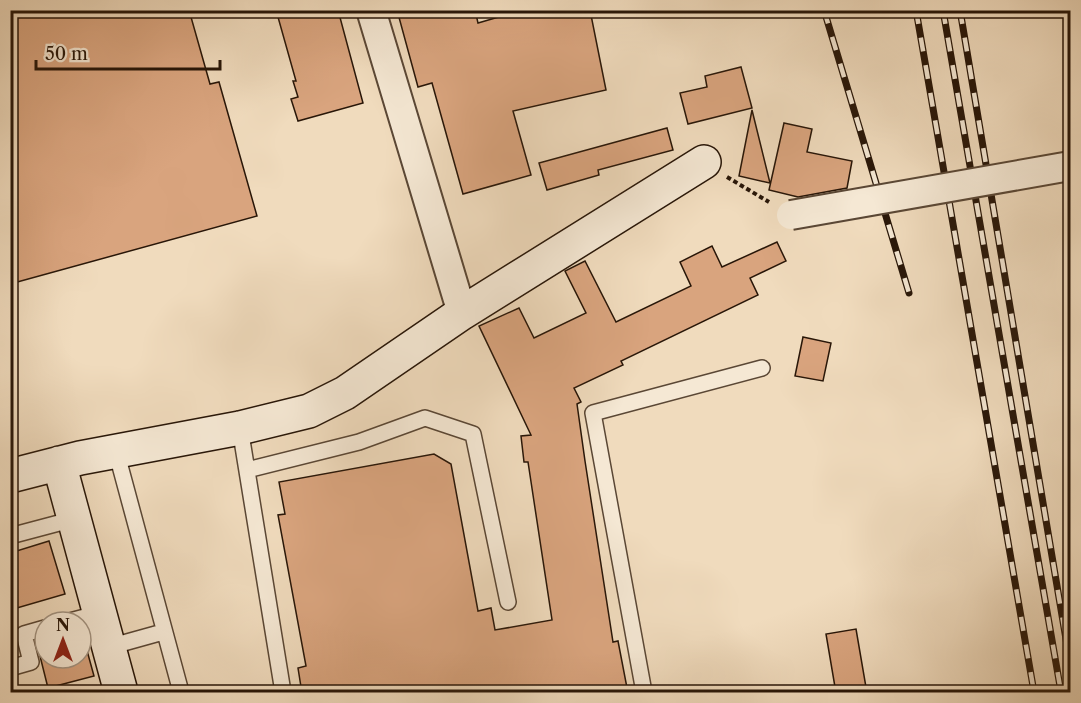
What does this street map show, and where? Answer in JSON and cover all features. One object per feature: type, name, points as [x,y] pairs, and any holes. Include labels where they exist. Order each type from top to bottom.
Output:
[{"type":"street","points":[[371,10],[462,313]]},
{"type":"street","points":[[10,476],[59,463],[240,428],[309,411],[345,393],[462,313],[704,162]]},
{"type":"street","points":[[791,215],[1071,166]]},
{"type":"street","points":[[59,463],[121,693]]},
{"type":"lane","points":[[644,693],[593,413],[762,368]]},
{"type":"lane","points":[[247,470],[359,442],[425,418],[473,434],[508,602]]},
{"type":"lane","points":[[240,428],[284,693]]},
{"type":"lane","points":[[116,451],[181,693]]},
{"type":"lane","points":[[10,536],[74,519]]},
{"type":"lane","points":[[93,615],[100,613]]},
{"type":"lane","points":[[10,668],[32,662],[24,634],[33,631]]},
{"type":"lane","points":[[109,646],[164,632]]},
{"type":"building","points":[[10,10],[189,10],[210,84],[219,82],[257,216],[10,284]]},
{"type":"building","points":[[276,10],[338,10],[363,103],[298,121],[291,99],[298,97],[293,81],[296,81]]},
{"type":"building","points":[[397,10],[475,10],[478,23],[523,10],[590,10],[606,90],[513,111],[531,175],[463,194],[432,83],[418,87]]},
{"type":"building","points":[[741,67],[752,108],[688,124],[680,93],[707,87],[705,76]]},
{"type":"building","points":[[752,110],[770,183],[739,176]]},
{"type":"building","points":[[784,123],[812,129],[807,152],[852,161],[847,188],[798,197],[769,190]]},
{"type":"building","points":[[667,128],[673,150],[598,170],[599,175],[547,190],[539,163]]},
{"type":"building","points":[[777,242],[786,261],[750,278],[758,295],[621,361],[623,365],[574,388],[581,402],[577,404],[613,642],[618,641],[628,693],[302,693],[298,668],[306,666],[278,515],[285,514],[279,482],[434,454],[451,464],[478,611],[491,608],[495,630],[552,620],[528,462],[524,462],[521,436],[531,435],[479,326],[519,308],[534,338],[586,313],[565,271],[585,261],[616,322],[691,286],[680,262],[712,246],[722,267]]},
{"type":"building","points":[[803,337],[831,343],[823,381],[795,376]]},
{"type":"building","points":[[49,541],[65,594],[10,610],[10,553]]},
{"type":"building","points":[[856,629],[867,693],[836,693],[826,634]]},
{"type":"building","points":[[44,670],[92,670],[94,676],[48,688]]},
{"type":"railway","points":[[824,10],[909,293]]},
{"type":"railway","points":[[916,10],[1034,692]]},
{"type":"railway","points":[[943,10],[1061,692]]},
{"type":"railway","points":[[960,10],[1070,663]]}]
